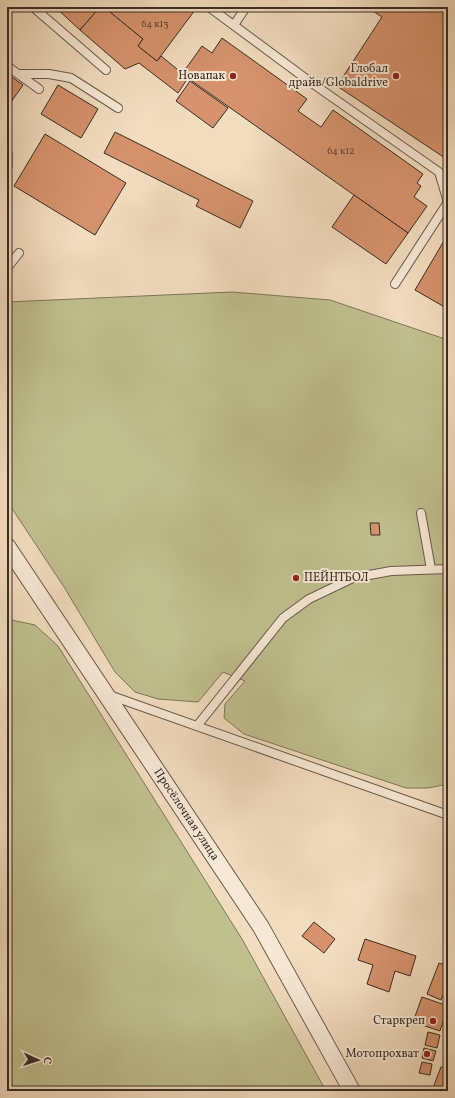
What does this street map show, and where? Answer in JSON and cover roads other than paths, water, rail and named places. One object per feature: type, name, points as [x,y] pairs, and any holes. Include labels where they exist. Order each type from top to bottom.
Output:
[{"type":"street","name":"Просёлочная улица","points":[[7,546],[261,927],[352,1091]]},
{"type":"lane","points":[[33,7],[106,70]]},
{"type":"lane","points":[[209,7],[309,81],[439,172],[448,202],[395,284]]},
{"type":"lane","points":[[234,25],[246,7]]},
{"type":"lane","points":[[7,66],[39,89]]},
{"type":"lane","points":[[20,74],[49,74],[71,78],[118,108]]},
{"type":"lane","points":[[7,268],[19,253]]},
{"type":"lane","points":[[421,513],[431,569]]},
{"type":"lane","points":[[197,726],[283,618],[309,599],[353,578],[390,572],[448,569]]},
{"type":"lane","points":[[106,694],[448,815]]},
{"type":"place","name":"Новапак","points":[[233,76]]},
{"type":"place","name":"Глобал драйв/Globaldrive","points":[[396,76]]},
{"type":"place","name":"ПЕЙНТБОЛ","points":[[296,578]]},
{"type":"place","name":"Старкреп","points":[[433,1021]]},
{"type":"place","name":"Мотопрохват","points":[[427,1054]]}]
